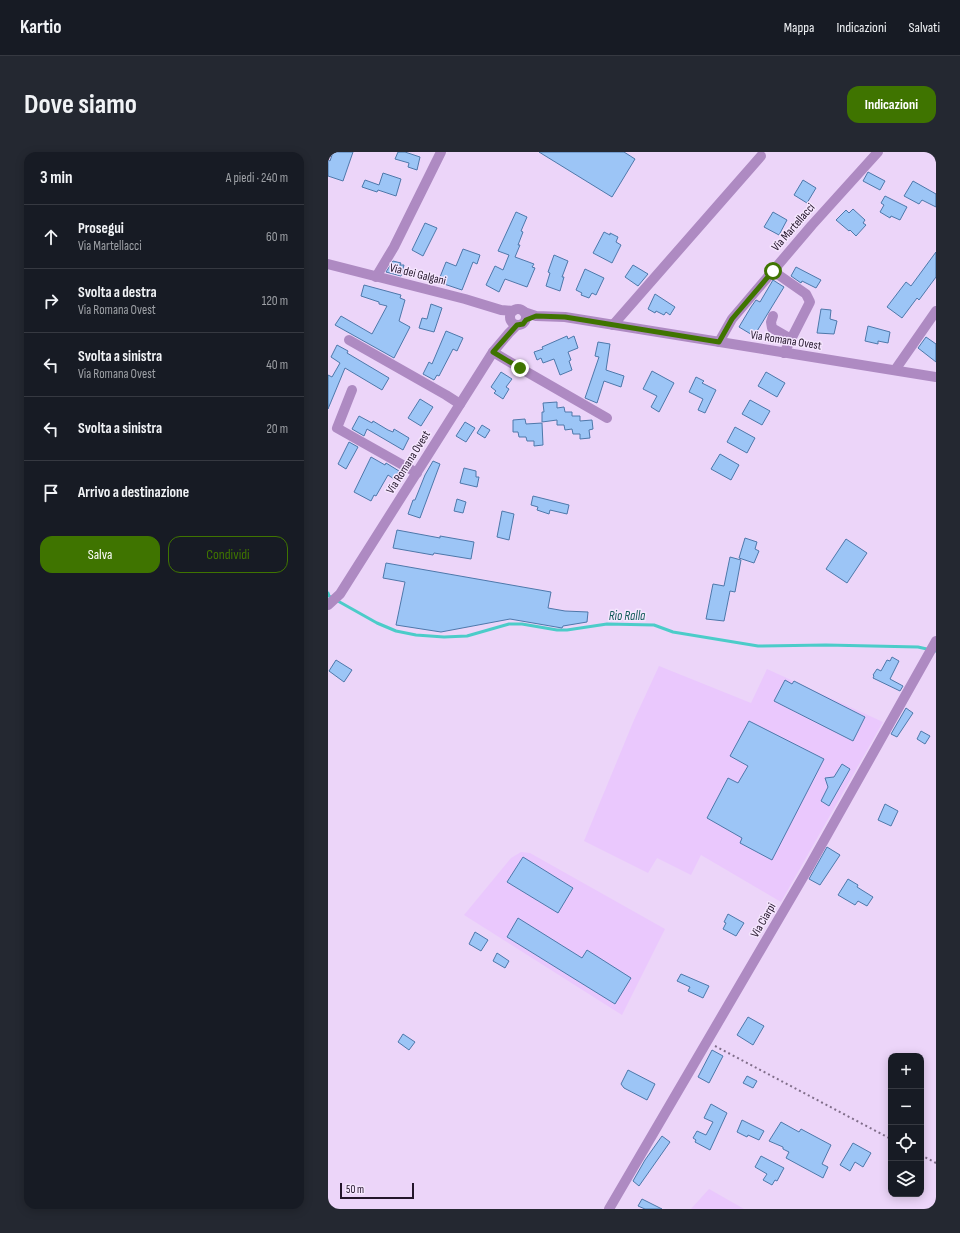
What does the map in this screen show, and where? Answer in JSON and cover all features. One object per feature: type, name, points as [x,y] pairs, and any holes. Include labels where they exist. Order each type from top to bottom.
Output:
[{"type":"street","points":[[376,276],[394,247],[441,152]]},
{"type":"street","name":"Via Martellacci","points":[[719,342],[732,319],[878,152]]},
{"type":"street","points":[[613,325],[761,156]]},
{"type":"street","name":"Via dei Galgani","points":[[328,264],[465,299],[515,316]]},
{"type":"street","points":[[773,271],[806,294],[810,302],[784,353]]},
{"type":"street","points":[[895,370],[936,311]]},
{"type":"street","name":"Via Romana Ovest","points":[[329,604],[340,594],[493,352],[509,333],[515,316],[565,317],[936,377]]},
{"type":"street","points":[[773,316],[771,322],[772,328],[791,339]]},
{"type":"street","points":[[349,340],[460,404]]},
{"type":"street","points":[[493,352],[607,418]]},
{"type":"street","points":[[352,390],[337,428],[416,473]]},
{"type":"street","name":"Via Ciarpi","points":[[609,1209],[809,867],[936,642]]},
{"type":"path","points":[[707,1042],[888,1137]]},
{"type":"path","points":[[924,1157],[936,1163]]},
{"type":"shaded area","points":[[659,666],[751,703],[767,669],[883,722],[781,902],[701,855],[691,875],[657,858],[648,873],[584,841],[634,720]]},
{"type":"shaded area","points":[[521,852],[530,853],[665,929],[622,1015],[464,915],[511,858]]},
{"type":"shaded area","points":[[709,1189],[744,1209],[691,1209]]},
{"type":"building","points":[[333,152],[353,152],[343,181],[328,176],[328,160],[330,161]]},
{"type":"building","points":[[398,152],[405,152],[420,157],[417,170],[408,167],[409,163],[395,159]]},
{"type":"building","points":[[539,152],[624,152],[635,159],[612,197]]},
{"type":"building","points":[[868,172],[885,181],[880,190],[863,181]]},
{"type":"building","points":[[383,173],[401,179],[396,196],[362,187],[365,180],[379,185]]},
{"type":"building","points":[[803,180],[816,188],[807,203],[794,195]]},
{"type":"building","points":[[913,181],[936,194],[936,207],[922,200],[919,204],[904,196]]},
{"type":"building","points":[[885,196],[907,207],[900,220],[891,216],[890,218],[880,212],[884,205],[881,203]]},
{"type":"building","points":[[853,209],[865,220],[863,223],[866,225],[856,236],[836,220],[846,210],[849,213]]},
{"type":"building","points":[[516,212],[527,217],[521,231],[523,232],[518,245],[520,245],[515,257],[534,264],[532,267],[535,268],[527,287],[505,279],[499,292],[486,285],[495,266],[503,270],[509,255],[498,251]]},
{"type":"building","points":[[773,212],[787,220],[779,235],[764,227]]},
{"type":"building","points":[[425,223],[437,228],[423,256],[412,250]]},
{"type":"building","points":[[604,232],[618,237],[616,242],[621,245],[612,263],[593,253]]},
{"type":"building","points":[[463,249],[480,255],[477,264],[473,262],[462,290],[438,282],[446,262],[456,266]]},
{"type":"building","points":[[936,252],[936,277],[919,300],[917,298],[902,318],[887,307],[906,282],[911,286]]},
{"type":"building","points":[[554,255],[568,261],[562,277],[564,277],[560,291],[546,286],[550,273],[548,272]]},
{"type":"building","points":[[393,261],[401,263],[400,265],[404,265],[401,276],[386,272]]},
{"type":"building","points":[[633,265],[648,274],[638,286],[625,277]]},
{"type":"building","points":[[796,267],[821,280],[816,288],[802,281],[801,283],[791,276]]},
{"type":"building","points":[[585,269],[604,278],[596,295],[592,293],[589,298],[581,295],[582,293],[576,290]]},
{"type":"building","points":[[773,280],[784,287],[754,336],[739,327],[756,300],[760,302]]},
{"type":"building","points":[[364,285],[401,295],[400,298],[405,300],[399,321],[410,327],[394,358],[335,325],[341,316],[372,334],[387,306],[361,296]]},
{"type":"building","points":[[655,294],[675,307],[670,315],[666,312],[664,315],[656,311],[655,313],[648,309]]},
{"type":"building","points":[[431,304],[442,308],[434,332],[419,328],[422,318],[427,319]]},
{"type":"building","points":[[821,309],[831,310],[830,319],[837,321],[834,334],[817,333]]},
{"type":"building","points":[[868,326],[890,332],[888,343],[878,341],[878,344],[865,341]]},
{"type":"building","points":[[446,331],[463,338],[457,351],[453,349],[439,376],[437,375],[434,380],[423,374],[429,362],[432,364]]},
{"type":"building","points":[[567,336],[568,339],[574,336],[578,348],[568,352],[572,370],[560,375],[554,359],[543,363],[541,358],[537,360],[534,352],[543,349],[542,347]]},
{"type":"building","points":[[926,337],[936,344],[936,362],[918,348]]},
{"type":"building","points":[[598,342],[610,344],[606,370],[624,376],[621,387],[604,381],[597,403],[585,398],[599,357],[595,356]]},
{"type":"building","points":[[337,345],[348,351],[347,353],[389,378],[382,390],[345,368],[328,409],[328,375],[332,377],[340,363],[331,357]]},
{"type":"building","points":[[652,371],[674,383],[659,412],[651,407],[657,396],[643,389]]},
{"type":"building","points":[[501,372],[512,379],[506,387],[509,389],[503,399],[494,393],[496,391],[491,387]]},
{"type":"building","points":[[766,372],[785,383],[777,397],[758,386]]},
{"type":"building","points":[[696,377],[704,381],[702,383],[716,390],[705,413],[698,410],[703,399],[689,392]]},
{"type":"building","points":[[420,399],[433,407],[421,426],[408,418]]},
{"type":"building","points":[[750,400],[770,411],[762,425],[742,414]]},
{"type":"building","points":[[557,402],[557,408],[564,407],[565,412],[572,412],[572,416],[580,416],[580,421],[592,420],[593,429],[589,430],[590,438],[580,439],[580,434],[573,434],[572,429],[565,430],[564,425],[557,425],[557,420],[542,422],[542,412],[544,412],[543,403]]},
{"type":"building","points":[[359,416],[372,423],[373,421],[393,432],[394,429],[409,438],[403,450],[367,429],[364,436],[352,429]]},
{"type":"building","points":[[525,419],[526,424],[542,423],[543,445],[534,446],[534,441],[527,441],[526,437],[519,437],[518,432],[513,432],[513,420]]},
{"type":"building","points":[[465,422],[475,428],[466,442],[456,436]]},
{"type":"building","points":[[482,425],[490,430],[485,438],[477,433]]},
{"type":"building","points":[[735,427],[755,438],[747,453],[727,442]]},
{"type":"building","points":[[349,442],[358,447],[346,469],[338,464]]},
{"type":"building","points":[[720,454],[739,465],[731,480],[711,469]]},
{"type":"building","points":[[371,457],[385,465],[386,463],[399,471],[394,479],[388,475],[376,496],[374,495],[371,501],[354,492]]},
{"type":"building","points":[[433,461],[440,464],[420,518],[408,514],[413,500],[415,500],[425,475]]},
{"type":"building","points":[[464,468],[476,471],[476,477],[479,477],[477,487],[460,483]]},
{"type":"building","points":[[533,496],[569,505],[567,514],[550,510],[549,514],[537,510],[538,507],[531,505]]},
{"type":"building","points":[[457,499],[466,502],[463,513],[454,511]]},
{"type":"building","points":[[502,511],[514,514],[509,540],[497,537]]},
{"type":"building","points":[[397,530],[440,538],[440,536],[474,542],[471,559],[434,553],[433,555],[393,548]]},
{"type":"building","points":[[745,538],[757,542],[755,549],[759,551],[754,563],[739,558]]},
{"type":"building","points":[[846,539],[867,553],[847,583],[826,569]]},
{"type":"building","points":[[730,557],[741,560],[735,592],[730,591],[724,621],[706,619],[713,584],[724,586]]},
{"type":"building","points":[[386,563],[551,592],[548,608],[565,611],[588,612],[587,622],[563,626],[562,628],[510,619],[441,632],[396,625],[405,582],[383,578]]},
{"type":"building","points":[[892,657],[899,661],[890,679],[903,686],[900,691],[873,678],[873,675],[877,669],[881,671],[887,660],[890,661]]},
{"type":"building","points":[[336,660],[352,670],[344,682],[329,671]]},
{"type":"building","points":[[785,680],[792,684],[794,681],[865,717],[853,741],[774,701]]},
{"type":"building","points":[[906,708],[913,713],[897,737],[891,734]]},
{"type":"building","points":[[749,721],[824,759],[772,860],[740,843],[742,838],[707,818],[728,778],[738,783],[748,766],[730,756]]},
{"type":"building","points":[[921,731],[930,736],[925,744],[917,739]]},
{"type":"building","points":[[842,764],[850,769],[829,806],[821,801],[828,787],[825,778],[834,777]]},
{"type":"building","points":[[885,804],[898,811],[891,826],[878,820]]},
{"type":"building","points":[[827,847],[840,855],[820,885],[809,879]]},
{"type":"building","points":[[523,857],[573,888],[558,913],[507,882]]},
{"type":"building","points":[[848,879],[858,885],[857,887],[873,897],[867,906],[858,901],[855,905],[838,895]]},
{"type":"building","points":[[728,914],[744,923],[736,936],[723,929],[726,923],[724,922]]},
{"type":"building","points":[[518,918],[582,958],[587,950],[631,978],[615,1004],[507,937]]},
{"type":"building","points":[[475,932],[488,940],[481,951],[469,944]]},
{"type":"building","points":[[497,953],[509,961],[505,968],[493,961]]},
{"type":"building","points":[[681,974],[709,986],[703,998],[688,991],[690,987],[677,981]]},
{"type":"building","points":[[748,1017],[764,1026],[753,1045],[737,1035]]},
{"type":"building","points":[[403,1034],[415,1042],[409,1050],[398,1042]]},
{"type":"building","points":[[712,1050],[723,1056],[709,1083],[698,1077]]},
{"type":"building","points":[[628,1070],[655,1084],[647,1100],[624,1088],[621,1084]]},
{"type":"building","points":[[747,1076],[757,1081],[753,1088],[743,1083]]},
{"type":"building","points":[[711,1104],[727,1113],[710,1150],[695,1142],[696,1140],[693,1138],[697,1131],[706,1135],[713,1122],[704,1118]]},
{"type":"building","points":[[742,1120],[764,1131],[759,1140],[748,1135],[747,1137],[737,1132]]},
{"type":"building","points":[[781,1122],[799,1132],[801,1129],[831,1145],[822,1164],[828,1167],[823,1178],[786,1158],[789,1152],[783,1149],[783,1147],[769,1141]]},
{"type":"building","points":[[662,1136],[670,1142],[639,1186],[633,1181],[645,1160]]},
{"type":"building","points":[[853,1143],[871,1153],[863,1167],[855,1162],[850,1171],[840,1165]]},
{"type":"building","points":[[761,1156],[784,1168],[777,1181],[775,1180],[772,1185],[763,1180],[767,1174],[755,1167]]},
{"type":"building","points":[[642,1199],[662,1209],[645,1209],[638,1206]]},
{"type":"waterway","name":"Rio Ralla","points":[[328,593],[329,596],[377,623],[396,631],[416,635],[444,637],[467,636],[509,624],[522,624],[557,630],[607,624],[654,625],[673,632],[758,646],[826,645],[918,647],[936,651]]},
{"type":"route","points":[[520,368],[493,352],[517,325],[523,324],[526,320],[536,316],[565,317],[719,342],[732,319],[773,271]]}]
